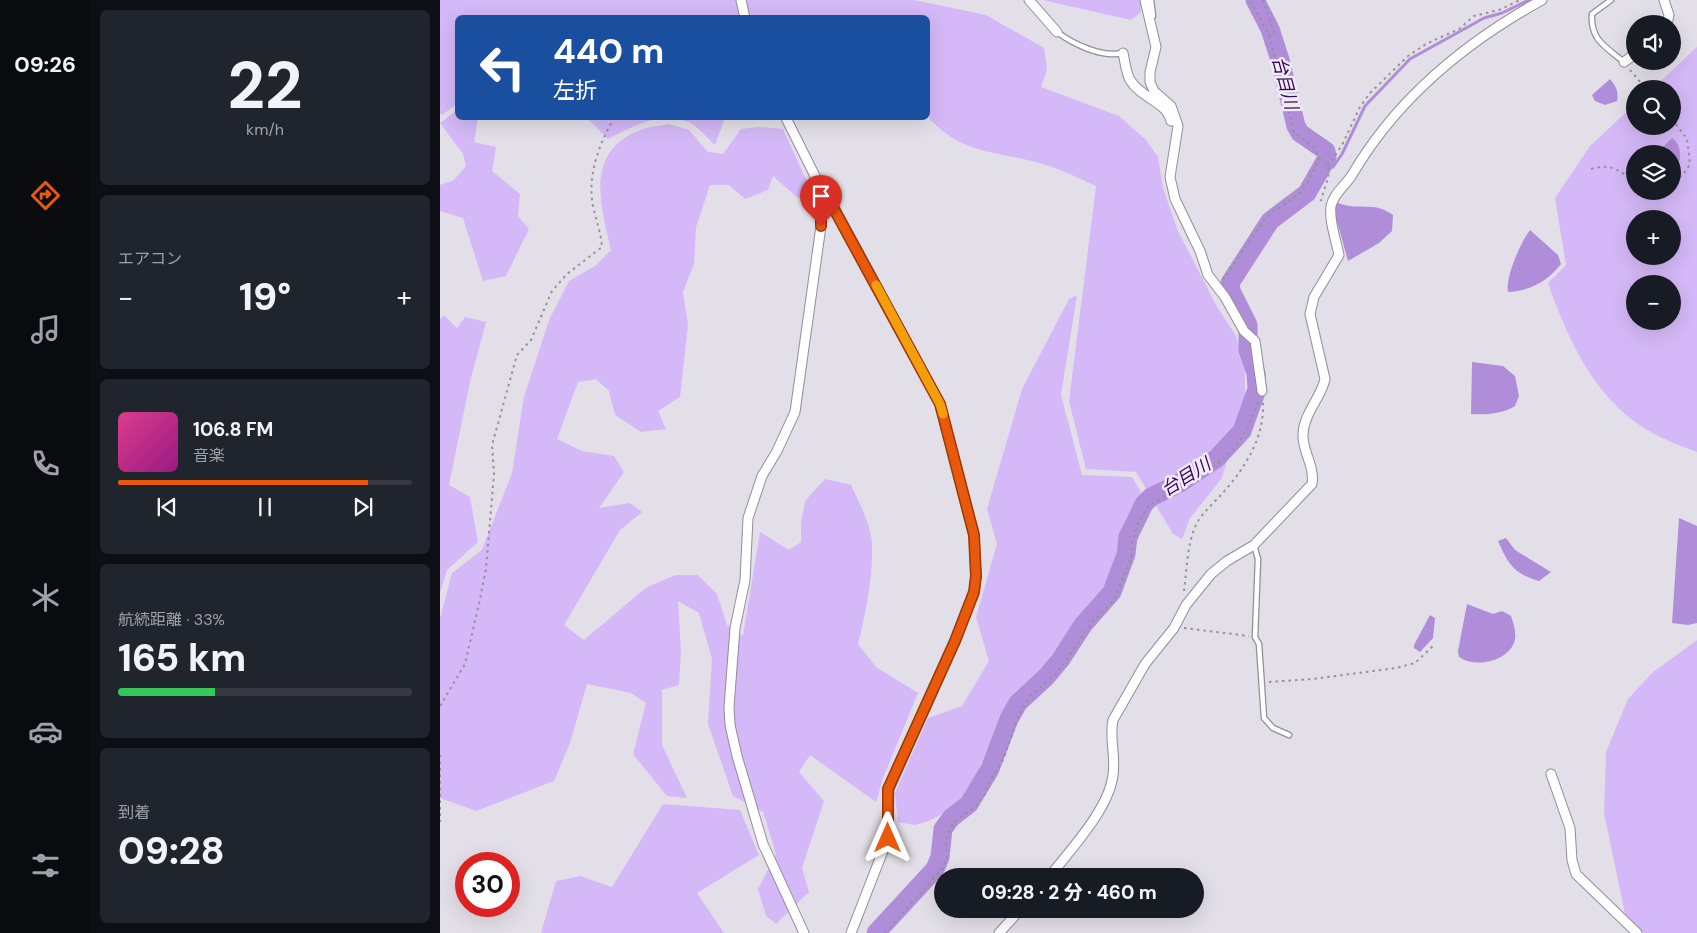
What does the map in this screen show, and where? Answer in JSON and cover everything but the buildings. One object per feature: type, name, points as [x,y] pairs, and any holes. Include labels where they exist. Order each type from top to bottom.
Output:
[{"type":"street","points":[[741,0],[744,15]]},
{"type":"street","points":[[1029,0],[1057,32]]},
{"type":"street","points":[[1145,0],[1156,47],[1150,72],[1150,82],[1154,91],[1171,106],[1178,126],[1170,177],[1175,200],[1200,251],[1208,275],[1244,331],[1252,336],[1255,341],[1262,391]]},
{"type":"street","points":[[1056,868],[1080,839],[1109,794],[1115,764],[1111,729],[1113,720],[1145,664],[1174,628],[1186,605],[1211,574],[1227,561],[1254,545],[1312,484],[1310,459],[1303,435],[1306,418],[1324,386],[1325,379],[1310,314],[1314,297],[1340,255],[1331,209],[1336,194],[1348,182],[1364,152],[1385,123],[1438,70],[1484,34],[1542,0]]},
{"type":"street","points":[[1664,0],[1669,15]]},
{"type":"street","points":[[1123,53],[1129,79],[1144,97],[1164,107],[1170,114],[1176,141]]},
{"type":"street","points":[[787,120],[816,178],[821,196],[820,239],[795,412],[786,434],[762,476],[748,518],[745,580],[735,628],[729,707],[730,725],[737,756],[763,844],[804,933]]},
{"type":"street","points":[[821,196],[828,198],[940,404],[974,535],[976,560],[974,592],[955,641],[888,789],[888,838],[851,933]]},
{"type":"street","points":[[1551,774],[1570,828],[1572,860],[1576,874],[1637,933]]},
{"type":"street","points":[[1004,932],[1014,918]]},
{"type":"lane","points":[[1151,0],[1156,47]]},
{"type":"lane","points":[[1611,0],[1592,14],[1591,27],[1599,41],[1624,62]]},
{"type":"lane","points":[[1057,32],[1066,39],[1097,51],[1112,55],[1123,53]]},
{"type":"lane","points":[[1254,545],[1258,560],[1254,637],[1259,644],[1264,718],[1273,728],[1289,735]]},
{"type":"path","points":[[1250,0],[1271,34]]},
{"type":"path","points":[[1263,0],[1294,132],[1315,148],[1319,159],[1323,160],[1328,167],[1342,145],[1360,107],[1370,94],[1408,56],[1426,44],[1458,29],[1474,16],[1499,10],[1520,0]]},
{"type":"path","points":[[1624,62],[1639,80]]},
{"type":"path","points":[[440,706],[465,664],[479,604],[486,568],[494,474],[492,445],[517,355],[531,340],[552,291],[567,274],[602,248],[601,232],[591,192],[596,160],[604,134],[613,120]]},
{"type":"path","points":[[1681,131],[1687,139],[1690,164],[1681,176]]},
{"type":"path","points":[[1218,289],[1266,218],[1299,194],[1308,182],[1319,159]]},
{"type":"path","points":[[1591,169],[1603,165],[1616,169],[1626,176]]},
{"type":"path","points":[[1186,605],[1184,593],[1191,537],[1198,520],[1237,478],[1248,460],[1263,426],[1262,391]]},
{"type":"path","points":[[885,933],[942,869],[947,858],[946,840],[949,832],[955,821],[976,806],[987,791],[988,784],[1003,760],[1018,715],[1030,696],[1057,673],[1093,621],[1114,600],[1131,559],[1132,543],[1138,524],[1149,505],[1183,487],[1211,469],[1236,447],[1249,426],[1262,391]]},
{"type":"path","points":[[1174,628],[1254,637]]},
{"type":"path","points":[[1262,683],[1313,680],[1396,668],[1415,663],[1433,646]]},
{"type":"path","points":[[440,755],[440,822]]},
{"type":"shaded area","points":[[440,0],[914,0],[986,15],[1044,48],[1047,70],[1041,87],[1119,116],[1146,140],[1158,157],[1163,188],[1177,229],[1216,305],[1236,336],[1245,368],[1245,395],[1222,478],[1190,518],[1182,539],[1173,534],[1136,472],[1086,469],[1069,401],[1096,186],[1046,165],[968,146],[941,130],[930,119],[930,15],[455,15],[455,105],[442,115],[440,113]]},
{"type":"shaded area","points":[[1043,0],[1141,0],[1141,12],[1131,20]]},
{"type":"shaded area","points":[[1697,47],[1697,452],[1658,436],[1618,408],[1588,371],[1556,306],[1548,283],[1566,265],[1555,198],[1590,146],[1626,112],[1626,135],[1681,135],[1681,80],[1662,80],[1672,70],[1681,70],[1681,62]]},
{"type":"shaded area","points":[[1610,79],[1618,95],[1617,101],[1605,105],[1595,101],[1592,95]]},
{"type":"shaded area","points":[[455,112],[455,120],[478,120],[474,142],[496,147],[492,171],[520,194],[518,216],[529,229],[506,276],[483,281],[463,218],[440,211],[440,185],[454,180],[466,166],[463,154],[440,123]]},
{"type":"shaded area","points":[[589,120],[653,120],[637,125],[608,139]]},
{"type":"shaded area","points":[[681,120],[724,120],[715,145],[695,126]]},
{"type":"shaded area","points":[[669,124],[689,130],[708,152],[723,154],[741,129],[758,127],[783,129],[812,193],[798,198],[773,176],[768,190],[745,199],[729,185],[710,185],[696,227],[694,264],[683,292],[688,325],[680,397],[658,411],[666,429],[641,432],[615,415],[609,391],[596,379],[578,382],[557,439],[582,451],[614,456],[624,472],[599,508],[630,503],[642,512],[620,530],[564,625],[584,640],[647,587],[676,575],[698,575],[717,594],[727,625],[743,636],[760,532],[789,550],[801,542],[801,524],[805,501],[825,479],[851,485],[864,514],[871,536],[870,582],[858,644],[876,667],[918,693],[883,778],[876,802],[810,755],[799,772],[824,801],[802,868],[809,892],[776,924],[766,916],[758,889],[776,854],[763,812],[733,796],[708,724],[712,659],[699,613],[678,601],[681,651],[679,685],[662,690],[662,745],[687,798],[667,796],[633,754],[646,703],[631,693],[587,684],[570,743],[554,781],[476,811],[440,798],[440,618],[452,573],[482,550],[512,473],[524,397],[549,320],[569,281],[595,266],[611,250],[601,196],[601,179],[604,164],[612,150],[624,138],[646,128]]},
{"type":"shaded area","points":[[1672,138],[1678,145],[1665,145]]},
{"type":"shaded area","points":[[1336,202],[1344,205],[1378,208],[1393,215],[1392,231],[1379,243],[1348,261],[1335,214]]},
{"type":"shaded area","points":[[1530,230],[1558,255],[1561,264],[1538,284],[1524,290],[1508,292],[1511,269],[1518,251]]},
{"type":"shaded area","points":[[1077,295],[1061,395],[1082,475],[1132,477],[1141,492],[1126,518],[1107,583],[1044,665],[1009,702],[973,782],[956,806],[929,821],[915,825],[898,822],[895,793],[928,718],[962,706],[989,661],[976,617],[997,544],[987,509],[1022,389],[1069,299]]},
{"type":"shaded area","points":[[444,315],[457,328],[465,317],[486,322],[470,382],[449,485],[470,497],[478,542],[447,570],[440,593],[440,319]]},
{"type":"shaded area","points":[[1472,362],[1503,366],[1515,376],[1519,396],[1515,406],[1505,411],[1494,413],[1471,414]]},
{"type":"shaded area","points":[[1679,518],[1697,526],[1697,623],[1688,625],[1672,623]]},
{"type":"shaded area","points":[[1506,538],[1515,550],[1551,572],[1539,581],[1523,575],[1509,562],[1498,541]]},
{"type":"shaded area","points":[[1467,604],[1493,614],[1502,611],[1511,616],[1515,630],[1515,640],[1510,650],[1504,655],[1497,659],[1481,662],[1473,662],[1459,657],[1458,651]]},
{"type":"shaded area","points":[[1430,615],[1435,618],[1433,638],[1420,652],[1414,648],[1414,645]]},
{"type":"shaded area","points":[[1697,640],[1697,933],[1629,933],[1604,813],[1606,752],[1628,699],[1652,673]]},
{"type":"shaded area","points":[[663,804],[740,810],[759,855],[697,893],[724,933],[541,933],[556,881],[580,876],[612,887]]},
{"type":"waterway","name":"台目川","points":[[876,933],[935,869],[940,857],[943,829],[951,818],[969,804],[990,769],[1009,719],[1018,703],[1047,676],[1061,659],[1083,625],[1112,592],[1126,554],[1128,537],[1144,504],[1151,497],[1178,484],[1216,459],[1242,431],[1257,389],[1256,373],[1248,350],[1248,325],[1231,291],[1230,283],[1270,221],[1307,193],[1327,158],[1326,151],[1300,133],[1296,126],[1280,60],[1270,29],[1255,0]]},
{"type":"waterway","points":[[1321,169],[1333,167],[1342,154],[1365,106],[1410,59],[1484,18],[1502,13],[1529,0]]},
{"type":"slow traffic","points":[[876,285],[940,404],[943,414]]},
{"type":"route","points":[[821,226],[821,196],[828,198],[940,404],[974,535],[976,576],[974,592],[955,641],[925,703],[888,789],[890,830],[888,838]]}]
